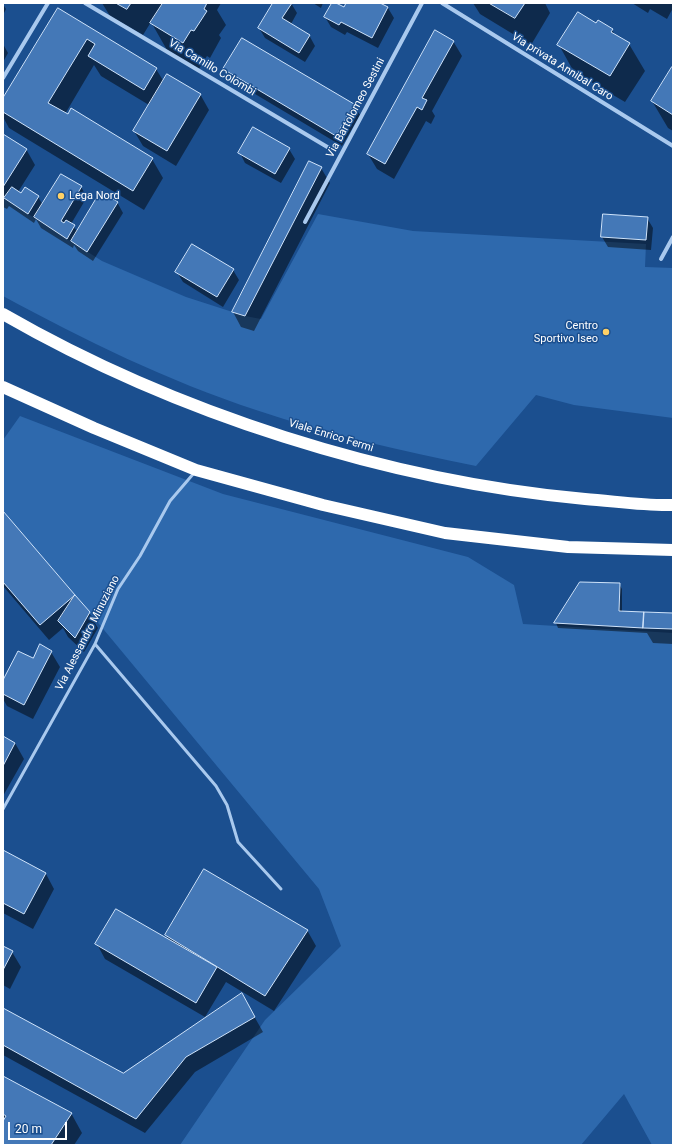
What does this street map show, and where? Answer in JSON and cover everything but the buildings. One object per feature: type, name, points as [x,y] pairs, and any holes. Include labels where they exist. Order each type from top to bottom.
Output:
[{"type":"highway","name":"Viale Enrico Fermi","points":[[3,314],[45,339],[158,391],[256,426],[345,455],[456,481],[551,496],[673,505]]},
{"type":"highway","points":[[3,387],[94,428],[196,470],[323,505],[445,533],[568,547],[673,550]]},
{"type":"street","points":[[3,78],[48,3]]},
{"type":"street","name":"Via Camillo Colombi","points":[[85,3],[328,148]]},
{"type":"street","name":"Via Bartolomeo Sestini","points":[[305,222],[422,3]]},
{"type":"street","name":"Via privata Annibal Caro","points":[[442,3],[673,146]]},
{"type":"street","points":[[661,259],[673,237]]},
{"type":"lane","name":"Via Alessandro Minuziano","points":[[3,809],[95,644],[118,589],[140,556],[170,501],[196,470]]},
{"type":"lane","points":[[95,644],[216,786],[227,804],[238,842],[281,889]]},
{"type":"shaded area","points":[[3,198],[102,261],[186,297],[245,316],[261,319],[318,214],[413,231],[646,244],[645,267],[673,268],[673,418],[574,405],[536,395],[476,466],[365,441],[283,419],[223,399],[127,359],[3,296]]},
{"type":"shaded area","points":[[20,416],[223,494],[468,557],[514,585],[523,624],[673,633],[673,1145],[652,1145],[624,1094],[581,1145],[180,1145],[265,1020],[341,946],[319,889],[75,595],[3,511],[3,440]]},
{"type":"place","name":"Lega Nord","points":[[61,196]]},
{"type":"place","name":"Centro Sportivo Iseo","points":[[606,332]]}]
